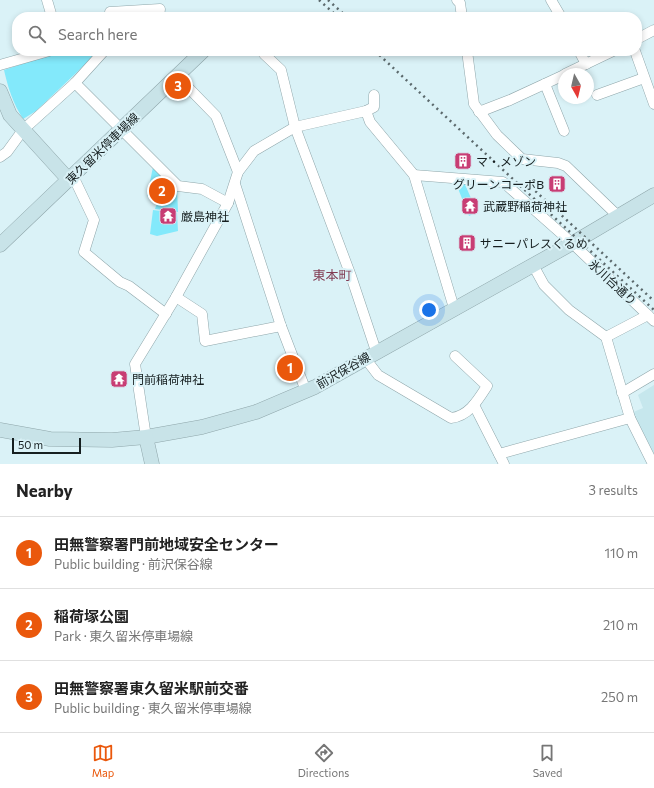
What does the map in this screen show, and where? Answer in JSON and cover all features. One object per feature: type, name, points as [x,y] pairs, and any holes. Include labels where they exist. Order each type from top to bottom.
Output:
[{"type":"main road","name":"東久留米停車場線","points":[[0,245],[177,76],[194,56]]},
{"type":"main road","points":[[0,91],[10,115],[71,178]]},
{"type":"main road","name":"前沢保谷線","points":[[0,430],[50,439],[112,440],[146,437],[228,421],[256,412],[306,391],[533,265],[654,195]]},
{"type":"main road","points":[[146,437],[152,464]]},
{"type":"street","points":[[48,0],[51,12]]},
{"type":"street","points":[[460,1],[461,12]]},
{"type":"street","points":[[556,1],[559,12]]},
{"type":"street","points":[[110,12],[160,9],[160,12]]},
{"type":"street","points":[[642,36],[654,30]]},
{"type":"street","points":[[0,65],[32,56]]},
{"type":"street","points":[[0,157],[7,152],[23,130],[75,83],[99,56]]},
{"type":"street","points":[[266,56],[281,70],[295,127],[351,276],[370,355],[378,375],[451,418],[459,417],[474,405],[487,386],[455,356]]},
{"type":"street","points":[[468,56],[474,104],[497,136],[522,159],[558,163],[566,166],[618,216]]},
{"type":"street","points":[[582,56],[586,64]]},
{"type":"street","points":[[578,68],[603,56]]},
{"type":"street","points":[[637,56],[654,104]]},
{"type":"street","points":[[177,76],[216,116],[238,172]]},
{"type":"street","points":[[479,112],[558,78]]},
{"type":"street","points":[[597,94],[644,78]]},
{"type":"street","points":[[75,83],[120,130],[178,186],[202,189],[228,203]]},
{"type":"street","points":[[545,84],[564,131]]},
{"type":"street","points":[[146,437],[135,364],[176,297],[228,203],[238,172],[254,151],[295,127],[366,111],[374,107],[374,95]]},
{"type":"street","points":[[366,111],[370,122],[414,175],[454,308]]},
{"type":"street","name":"氷川台通り","points":[[414,175],[503,182],[572,243],[651,318]]},
{"type":"street","points":[[71,178],[94,220],[84,252],[120,282],[129,286],[166,314]]},
{"type":"street","points":[[235,184],[281,326],[306,391]]},
{"type":"street","points":[[533,265],[544,285],[569,310],[606,337],[630,418],[653,464]]},
{"type":"street","points":[[176,297],[202,314],[205,342],[281,326]]},
{"type":"street","points":[[606,337],[651,318]]},
{"type":"street","points":[[622,393],[654,374]]},
{"type":"street","points":[[474,405],[504,464]]},
{"type":"street","points":[[499,454],[630,418]]},
{"type":"shaded area","points":[[46,56],[94,56],[36,111],[23,119],[11,95],[4,70]]},
{"type":"shaded area","points":[[153,167],[177,187],[178,212],[155,209],[158,200],[147,196]]},
{"type":"shaded area","points":[[455,181],[464,182],[477,212],[469,216]]},
{"type":"shaded area","points":[[153,210],[177,213],[178,231],[157,236],[150,234]]},
{"type":"shaded area","points":[[654,385],[654,460],[631,413],[643,408],[638,395]]},
{"type":"railway","points":[[319,0],[332,12]]},
{"type":"railway","points":[[328,0],[341,12]]},
{"type":"railway","points":[[380,56],[654,310]]},
{"type":"railway","points":[[531,187],[654,301]]},
{"type":"place","name":"田無警察署東久留米駅前交番","points":[[178,86]]},
{"type":"place","name":"マ・メゾン","points":[[463,161]]},
{"type":"place","name":"グリーンコーポB","points":[[557,184]]},
{"type":"place","name":"稲荷塚公園","points":[[162,191]]},
{"type":"place","name":"武蔵野稲荷神社","points":[[470,206]]},
{"type":"place","name":"厳島神社","points":[[168,216]]},
{"type":"place","name":"サニーパレスくるめ","points":[[467,243]]},
{"type":"place","name":"田無警察署門前地域安全センター","points":[[290,368]]},
{"type":"place","name":"門前稲荷神社","points":[[119,379]]},
{"type":"district","name":"東本町","points":[[332,275]]}]
